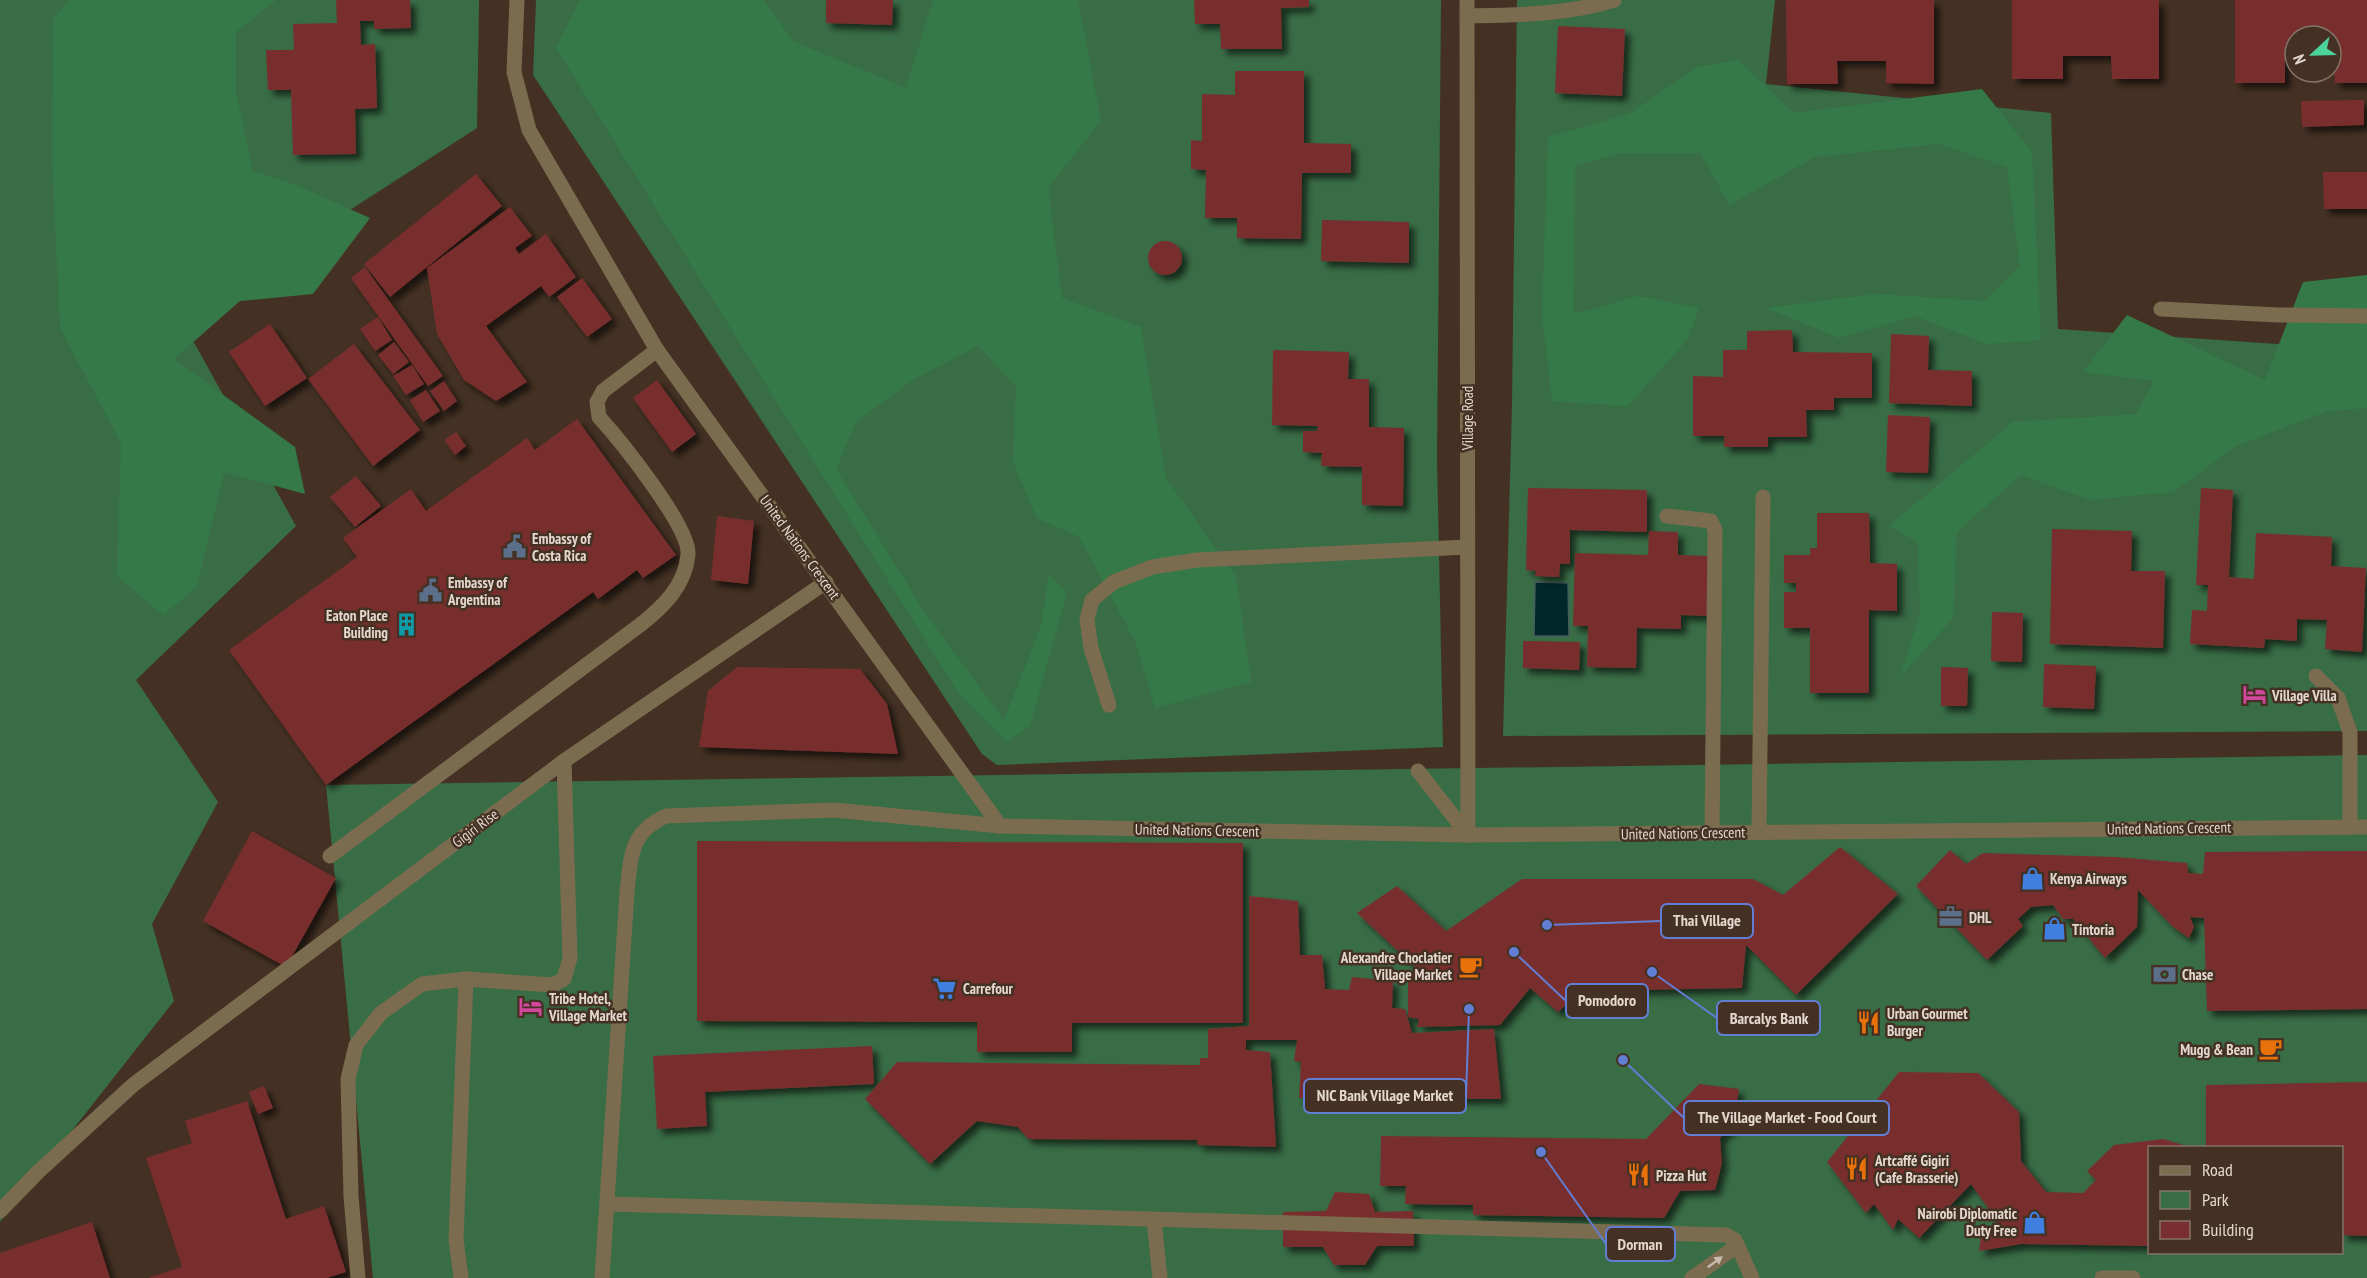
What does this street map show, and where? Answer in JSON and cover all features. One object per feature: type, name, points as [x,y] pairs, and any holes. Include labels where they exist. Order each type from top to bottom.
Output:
[{"type":"street","name":"United Nations Crescent","points":[[517,0],[514,72],[529,130],[657,350],[1000,826],[1467,835],[2367,827]]},
{"type":"street","name":"Village Road","points":[[1467,0],[1467,835]]},
{"type":"street","points":[[1467,16],[1523,15],[1588,9],[1614,0]]},
{"type":"street","points":[[2161,309],[2278,315],[2367,316]]},
{"type":"street","points":[[330,856],[640,625],[675,593],[688,554],[683,531],[599,417],[597,402],[603,391],[657,350]]},
{"type":"street","points":[[1759,832],[1763,497]]},
{"type":"street","points":[[1667,516],[1711,521],[1715,530],[1712,833]]},
{"type":"street","points":[[1109,705],[1091,648],[1087,620],[1092,600],[1114,582],[1152,567],[1197,560],[1467,547]]},
{"type":"street","name":"Gigiri Rise","points":[[0,1210],[133,1085],[564,761],[826,582]]},
{"type":"street","points":[[2316,676],[2338,698],[2350,732],[2350,827]]},
{"type":"street","points":[[358,1278],[351,1196],[348,1078],[356,1045],[381,1013],[422,984],[466,979],[553,985],[564,979],[570,958],[564,761]]},
{"type":"street","points":[[1418,771],[1467,835]]},
{"type":"street","points":[[602,1278],[630,871],[632,850],[641,833],[651,822],[666,816],[834,810],[1000,826]]},
{"type":"street","points":[[460,1278],[456,1239],[466,979]]},
{"type":"street","points":[[607,1204],[1726,1235],[1735,1240],[1752,1278]]},
{"type":"street","points":[[1154,1220],[1160,1278]]},
{"type":"street","points":[[1692,1278],[1737,1246]]},
{"type":"street","points":[[2102,1278],[2133,1278]]},
{"type":"green space","points":[[0,0],[479,0],[477,128],[181,319],[296,526],[136,680],[218,802],[152,924],[174,1001],[0,1222]]},
{"type":"green space","points":[[70,0],[276,0],[236,32],[236,93],[253,171],[298,186],[370,218],[313,294],[240,301],[174,359],[295,447],[305,494],[224,472],[197,587],[163,615],[117,576],[121,443],[60,328],[52,157],[53,19]]},
{"type":"green space","points":[[536,0],[1441,0],[1437,458],[1443,747],[997,765],[982,754],[533,75]]},
{"type":"green space","points":[[580,0],[764,0],[793,41],[906,88],[933,0],[1078,0],[1101,121],[1048,188],[1062,298],[1141,327],[1166,478],[1236,577],[1251,682],[1155,708],[1136,643],[1079,537],[1037,518],[1013,462],[1016,386],[978,346],[914,379],[856,422],[836,469],[925,613],[1004,720],[1041,626],[1049,575],[1067,592],[1030,726],[1007,742],[959,694],[556,48]]},
{"type":"green space","points":[[1517,0],[1775,0],[1766,84],[2051,113],[2058,329],[2367,350],[2367,731],[1503,736],[1512,405]]},
{"type":"green space","points":[[1738,60],[1794,113],[1982,89],[2032,152],[2041,340],[1987,344],[1915,316],[1839,338],[1767,308],[1876,294],[1984,301],[2020,266],[2007,167],[1939,144],[1815,157],[1729,205],[1701,153],[1620,153],[1575,166],[1574,314],[1638,296],[1699,308],[1687,340],[1628,406],[1552,401],[1542,314],[1548,137],[1629,114],[1698,67]]},
{"type":"green space","points":[[2367,275],[2367,408],[2328,411],[2236,446],[2173,492],[2090,500],[2021,475],[1957,532],[1953,618],[1900,677],[1920,613],[1918,542],[1889,526],[2013,422],[2136,414],[2154,381],[2083,372],[2127,315],[2265,380],[2303,282]]},
{"type":"green space","points":[[2367,755],[2367,1278],[373,1278],[326,785]]},
{"type":"water","points":[[1535,582],[1568,583],[1569,636],[1534,636]]},
{"type":"building","points":[[336,0],[410,0],[411,28],[374,29],[374,21],[360,21],[361,45],[375,44],[377,108],[355,109],[356,154],[293,155],[291,90],[268,90],[266,50],[294,50],[293,24],[337,23]]},
{"type":"building","points":[[826,0],[893,0],[892,25],[826,23]]},
{"type":"building","points":[[1194,0],[1309,0],[1309,7],[1281,8],[1282,49],[1221,49],[1220,24],[1195,24]]},
{"type":"building","points":[[1786,0],[1934,0],[1934,84],[1886,83],[1886,61],[1837,61],[1838,84],[1787,84]]},
{"type":"building","points":[[2012,0],[2159,0],[2159,79],[2112,79],[2111,56],[2063,56],[2063,79],[2012,79]]},
{"type":"building","points":[[2235,0],[2367,0],[2367,83],[2343,83],[2343,24],[2283,24],[2283,83],[2235,83]]},
{"type":"building","points":[[1558,26],[1625,29],[1622,96],[1555,93]]},
{"type":"building","points":[[1235,71],[1304,71],[1304,143],[1351,144],[1351,173],[1302,173],[1301,239],[1237,238],[1237,218],[1205,218],[1206,170],[1191,169],[1191,140],[1202,141],[1202,94],[1235,95]]},
{"type":"building","points":[[2364,100],[2364,125],[2302,127],[2301,101]]},
{"type":"building","points":[[2323,172],[2367,172],[2367,209],[2324,209]]},
{"type":"building","points":[[476,174],[502,206],[390,297],[364,264]]},
{"type":"building","points":[[510,207],[532,236],[515,248],[519,254],[546,234],[576,277],[549,297],[541,286],[486,326],[527,382],[496,401],[464,380],[437,334],[427,268]]},
{"type":"building","points":[[1322,220],[1409,222],[1409,263],[1321,261]]},
{"type":"building","points":[[1165,241],[1177,246],[1182,258],[1177,270],[1165,275],[1153,270],[1148,258],[1153,246]]},
{"type":"building","points":[[365,267],[443,376],[428,386],[351,278]]},
{"type":"building","points":[[582,278],[612,319],[587,337],[557,297]]},
{"type":"building","points":[[378,317],[392,340],[375,351],[360,329]]},
{"type":"building","points":[[270,324],[307,378],[265,406],[229,352]]},
{"type":"building","points":[[1792,330],[1793,352],[1872,353],[1872,398],[1834,398],[1834,410],[1806,410],[1807,437],[1768,437],[1768,447],[1724,447],[1724,436],[1693,436],[1693,376],[1723,377],[1723,350],[1747,350],[1747,331]]},
{"type":"building","points":[[1891,334],[1929,336],[1928,370],[1972,371],[1972,406],[1889,403]]},
{"type":"building","points":[[394,342],[409,362],[393,374],[378,355]]},
{"type":"building","points":[[354,344],[420,430],[373,466],[308,379]]},
{"type":"building","points":[[1273,350],[1349,352],[1348,379],[1369,379],[1369,427],[1404,428],[1403,506],[1362,505],[1362,467],[1321,466],[1322,453],[1303,452],[1303,431],[1317,431],[1318,426],[1272,425]]},
{"type":"building","points":[[412,365],[424,384],[406,395],[393,376]]},
{"type":"building","points":[[657,380],[696,434],[672,452],[633,398]]},
{"type":"building","points":[[444,381],[457,401],[444,411],[430,391]]},
{"type":"building","points":[[426,390],[440,411],[423,422],[410,400]]},
{"type":"building","points":[[1888,415],[1930,417],[1928,473],[1886,472]]},
{"type":"building","name":"Eaton Place Building","points":[[577,419],[676,555],[643,578],[637,570],[598,599],[593,592],[326,785],[229,650],[357,557],[343,538],[411,489],[426,511],[527,438],[535,450]]},
{"type":"building","points":[[456,432],[466,446],[455,455],[444,440]]},
{"type":"building","points":[[356,476],[381,506],[355,527],[330,497]]},
{"type":"building","points":[[1528,488],[1647,490],[1647,532],[1570,530],[1570,564],[1560,564],[1559,577],[1535,576],[1536,571],[1526,570]]},
{"type":"building","points":[[2201,488],[2233,490],[2229,577],[2254,579],[2256,533],[2332,537],[2331,566],[2366,568],[2362,652],[2325,649],[2327,620],[2297,619],[2297,641],[2265,639],[2264,648],[2190,644],[2192,610],[2207,611],[2208,585],[2196,585]]},
{"type":"building","points":[[1817,513],[1869,513],[1870,563],[1897,564],[1897,611],[1869,610],[1869,693],[1810,693],[1810,628],[1784,628],[1784,592],[1796,592],[1796,583],[1784,583],[1784,555],[1810,555],[1810,548],[1817,548]]},
{"type":"building","points":[[717,516],[754,521],[748,584],[711,580]]},
{"type":"building","points":[[2052,529],[2132,531],[2131,571],[2165,571],[2163,648],[2050,644]]},
{"type":"building","points":[[1649,531],[1678,532],[1678,555],[1710,556],[1709,616],[1681,615],[1681,629],[1637,628],[1636,668],[1587,667],[1588,626],[1573,626],[1575,553],[1648,555]]},
{"type":"building","points":[[1992,612],[2023,613],[2022,662],[1991,661]]},
{"type":"building","points":[[1523,641],[1580,642],[1579,670],[1523,668]]},
{"type":"building","points":[[2044,664],[2096,666],[2094,709],[2043,707]]},
{"type":"building","points":[[737,667],[860,669],[887,704],[898,754],[699,747],[708,691]]},
{"type":"building","points":[[1941,667],[1968,668],[1967,706],[1941,706]]},
{"type":"building","points":[[252,831],[336,878],[286,967],[203,921]]},
{"type":"building","points":[[697,841],[1243,843],[1243,1023],[1072,1023],[1072,1052],[977,1052],[977,1022],[697,1021]]},
{"type":"building","points":[[1840,847],[1898,894],[1796,995],[1746,945],[1742,988],[1581,991],[1558,1012],[1530,988],[1500,1025],[1417,1027],[1419,1019],[1408,1017],[1408,982],[1426,973],[1414,966],[1357,913],[1397,886],[1446,931],[1522,879],[1753,879],[1783,895]]},
{"type":"building","points":[[1950,850],[1966,864],[1983,853],[2116,857],[2187,863],[2188,873],[2203,874],[2205,852],[2367,851],[2367,1009],[2207,1011],[2204,918],[2190,917],[2194,927],[2189,938],[2173,927],[2138,890],[2137,927],[2105,958],[2073,919],[2063,919],[2053,905],[2031,907],[2018,919],[2023,926],[1987,960],[1916,886]]},
{"type":"building","points":[[1249,896],[1298,901],[1300,955],[1322,955],[1325,989],[1349,990],[1352,977],[1393,981],[1392,1008],[1405,1009],[1412,1033],[1494,1029],[1501,1099],[1299,1098],[1301,1062],[1294,1061],[1297,1040],[1246,1040],[1246,1050],[1270,1052],[1276,1147],[1198,1145],[1197,1140],[1028,1139],[1018,1127],[977,1121],[930,1164],[865,1099],[897,1062],[1200,1065],[1200,1058],[1208,1058],[1208,1029],[1249,1026]]},
{"type":"building","name":"Tribe Hotel, Village Market","points":[[872,1046],[874,1084],[705,1092],[707,1126],[657,1129],[653,1056]]},
{"type":"building","points":[[1899,1072],[1978,1073],[2019,1112],[2021,1161],[2046,1192],[2083,1193],[2096,1180],[2087,1171],[2114,1145],[2163,1139],[2187,1146],[2148,1146],[2148,1246],[2021,1244],[1979,1251],[1981,1237],[1998,1222],[1971,1184],[1919,1238],[1898,1219],[1893,1230],[1874,1204],[1866,1213],[1827,1162]]},
{"type":"building","points":[[2367,1082],[2367,1236],[2343,1235],[2343,1146],[2206,1146],[2206,1085]]},
{"type":"building","points":[[1699,1084],[1739,1089],[1733,1126],[1720,1138],[1722,1163],[1715,1190],[1680,1191],[1664,1218],[1473,1215],[1473,1205],[1405,1204],[1406,1186],[1380,1186],[1381,1136],[1646,1139]]},
{"type":"building","points":[[264,1086],[273,1108],[258,1114],[249,1092]]},
{"type":"building","points":[[247,1101],[286,1219],[324,1206],[346,1272],[327,1278],[148,1278],[182,1267],[146,1158],[192,1143],[185,1121]]},
{"type":"building","points":[[1335,1192],[1369,1194],[1375,1212],[1413,1211],[1414,1246],[1377,1246],[1365,1265],[1334,1265],[1323,1247],[1283,1247],[1283,1212],[1326,1211]]},
{"type":"building","points":[[92,1222],[110,1278],[0,1278],[0,1253]]},
{"type":"place","name":"Embassy of Costa Rica","points":[[514,547]]},
{"type":"place","name":"Embassy of Argentina","points":[[430,591]]},
{"type":"place","name":"Eaton Place Building","points":[[406,624]]},
{"type":"place","name":"Village Villa","points":[[2254,695]]},
{"type":"place","name":"Kenya Airways","points":[[2032,878]]},
{"type":"place","name":"DHL","points":[[1951,917]]},
{"type":"place","name":"Thai Village","points":[[1547,925]]},
{"type":"place","name":"Tintoria","points":[[2054,929]]},
{"type":"place","name":"Pomodoro","points":[[1514,952]]},
{"type":"place","name":"Alexandre Choclatier Village Market","points":[[1470,966]]},
{"type":"place","name":"Barcalys Bank","points":[[1652,972]]},
{"type":"place","name":"Chase","points":[[2164,974]]},
{"type":"place","name":"Carrefour","points":[[945,988]]},
{"type":"place","name":"Tribe Hotel, Village Market","points":[[531,1007]]},
{"type":"place","name":"NIC Bank Village Market","points":[[1469,1009]]},
{"type":"place","name":"Urban Gourmet Burger","points":[[1869,1022]]},
{"type":"place","name":"Mugg & Bean","points":[[2271,1049]]},
{"type":"place","name":"The Village Market - Food Court","points":[[1623,1060]]},
{"type":"place","name":"Dorman","points":[[1541,1152]]},
{"type":"place","name":"Artcaffé Gigiri (Cafe Brasserie)","points":[[1857,1169]]},
{"type":"place","name":"Pizza Hut","points":[[1638,1175]]},
{"type":"place","name":"Nairobi Diplomatic Duty Free","points":[[2035,1222]]}]
